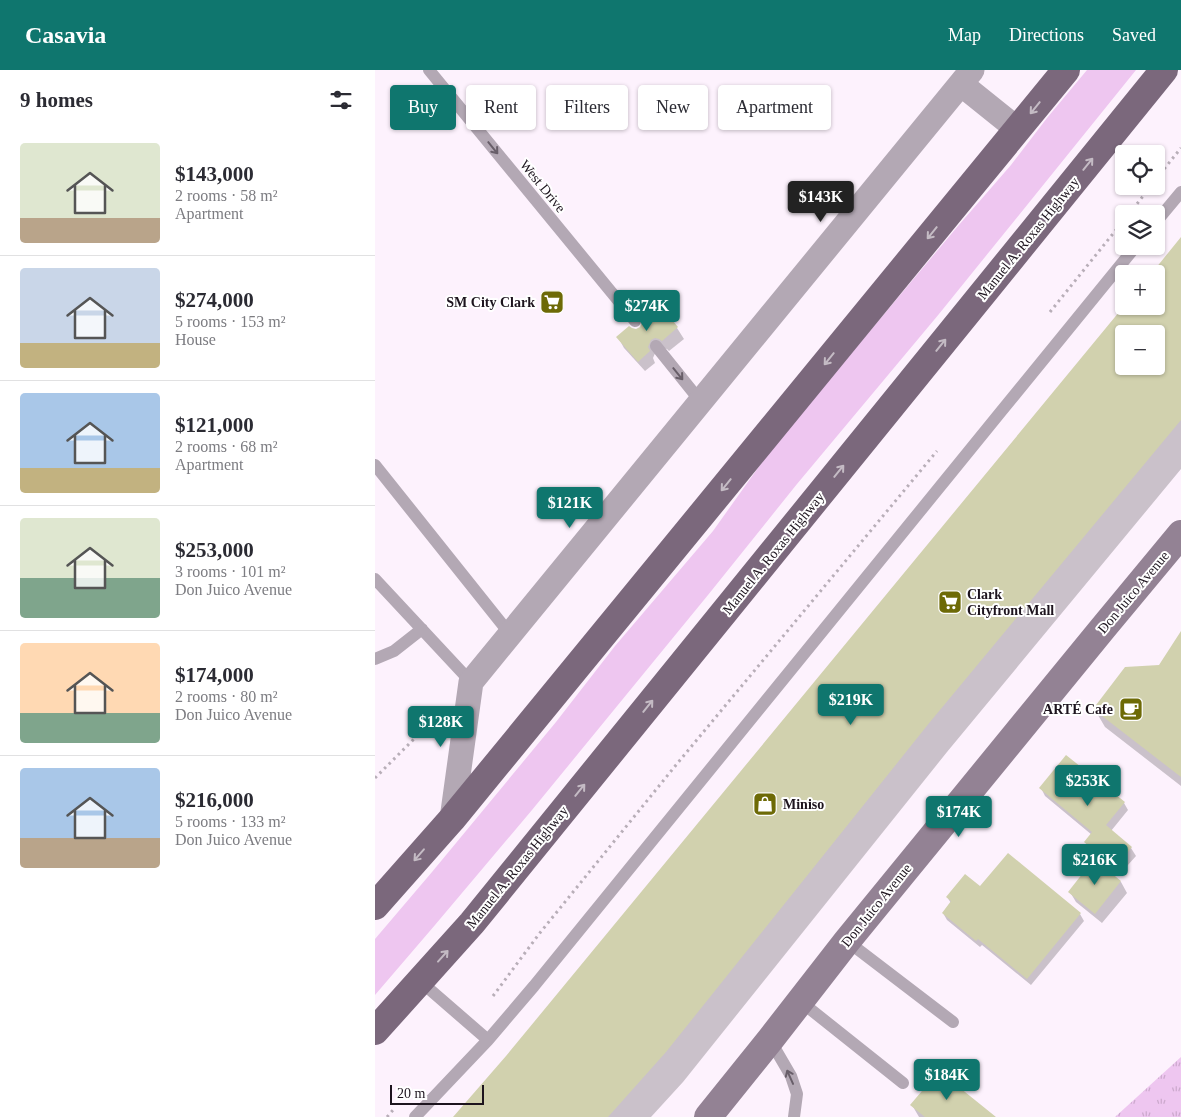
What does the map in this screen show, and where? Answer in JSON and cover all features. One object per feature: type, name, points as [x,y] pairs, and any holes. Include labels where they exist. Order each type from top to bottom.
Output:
[{"type":"main road","points":[[375,906],[451,819],[1066,70]]},
{"type":"main road","name":"Manuel A. Roxas Highway","points":[[375,1031],[478,915],[1164,70]]},
{"type":"main road","name":"Don Juico Avenue","points":[[708,1117],[847,941],[1181,534]]},
{"type":"street","points":[[451,819],[471,682],[966,77],[1017,129]]},
{"type":"lane","name":"West Drive","points":[[429,70],[635,320]]},
{"type":"lane","points":[[1165,211],[1181,192]]},
{"type":"lane","points":[[415,1117],[488,1040],[588,922],[1129,255]]},
{"type":"lane","points":[[656,346],[701,402]]},
{"type":"lane","points":[[375,465],[510,634]]},
{"type":"lane","points":[[375,579],[471,682]]},
{"type":"lane","points":[[375,659],[394,652],[422,629]]},
{"type":"lane","points":[[847,941],[953,1022]]},
{"type":"lane","points":[[420,981],[488,1040]]},
{"type":"lane","points":[[800,1001],[903,1083]]},
{"type":"lane","points":[[770,1040],[791,1076],[797,1094],[794,1117]]},
{"type":"path","points":[[1165,168],[1181,148]]},
{"type":"path","points":[[1136,205],[1144,195]]},
{"type":"path","points":[[1049,313],[1115,231]]},
{"type":"path","points":[[471,1025],[539,934],[676,765],[938,449]]},
{"type":"path","points":[[375,778],[438,715]]},
{"type":"path","points":[[387,1117],[399,1104]]},
{"type":"green space","points":[[1087,70],[1136,70],[939,314],[797,484],[532,810],[375,995],[375,939],[556,722],[615,646],[713,531],[765,458],[827,382],[1011,165]]},
{"type":"green space","points":[[1181,1057],[1181,1117],[1115,1117]]},
{"type":"building","points":[[1181,237],[1181,420],[930,722],[666,1052],[608,1117],[453,1117],[506,1056],[1117,315],[1165,315],[1165,265],[1158,265]]},
{"type":"building","points":[[657,302],[678,327],[662,341],[655,338],[651,340],[648,347],[650,351],[638,362],[616,337],[629,326],[636,329],[640,327],[643,320],[641,316]]},
{"type":"building","points":[[1181,631],[1181,777],[1093,709],[1125,667],[1159,665]]},
{"type":"building","points":[[1066,755],[1125,802],[1106,825],[1132,847],[1115,868],[1084,842],[1092,832],[1039,788]]},
{"type":"building","points":[[1008,853],[1081,913],[1027,979],[978,939],[976,941],[942,913],[951,901],[946,897],[965,874],[980,886]]},
{"type":"building","points":[[1094,859],[1121,881],[1095,914],[1068,892]]},
{"type":"building","points":[[939,1071],[996,1117],[925,1117],[910,1105]]},
{"type":"place","name":"SM City Clark","points":[[552,302]]},
{"type":"place","name":"Clark Cityfront Mall","points":[[950,602]]},
{"type":"place","name":"ARTÉ Cafe","points":[[1131,709]]},
{"type":"place","name":"Miniso","points":[[765,804]]}]
